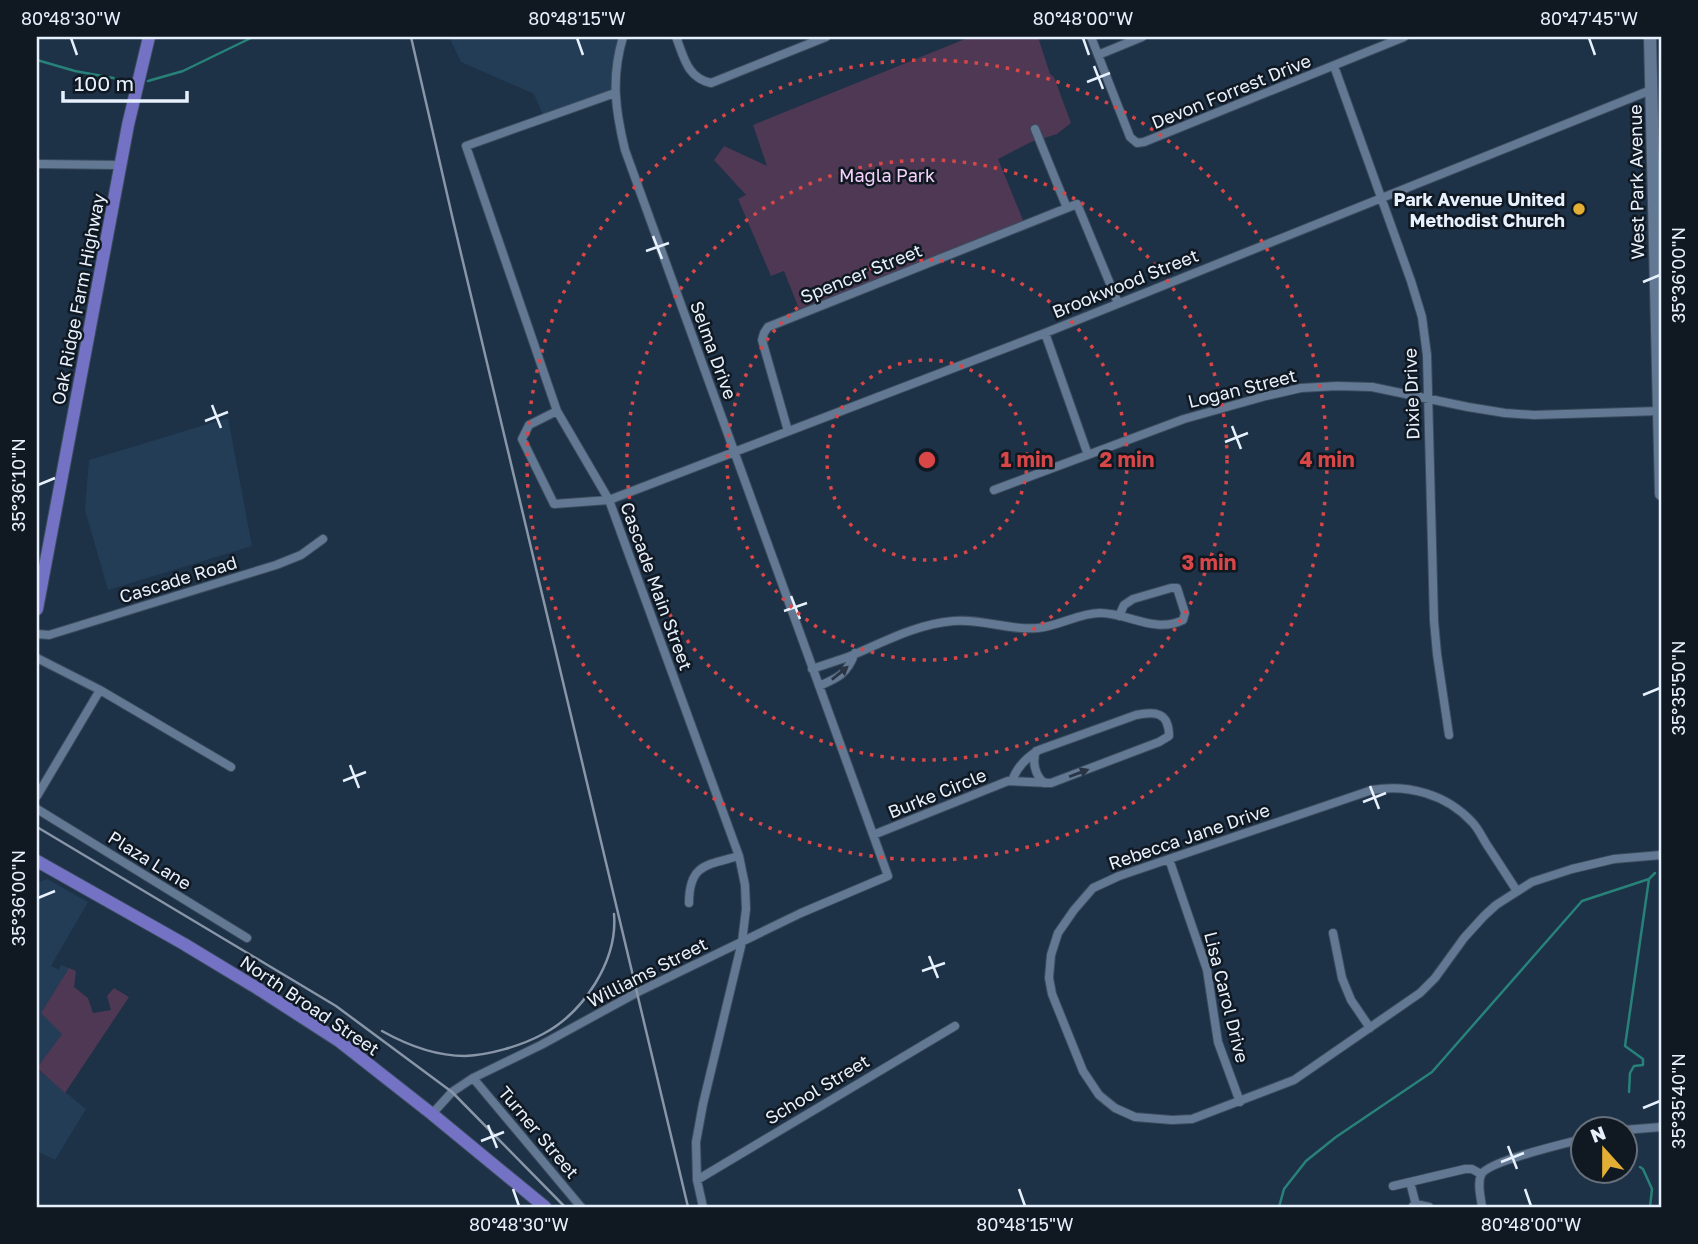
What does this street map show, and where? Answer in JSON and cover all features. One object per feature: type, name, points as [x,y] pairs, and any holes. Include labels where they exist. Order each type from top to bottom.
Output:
[{"type":"main road","name":"Oak Ridge Farm Highway","points":[[37,609],[120,165],[149,37]]},
{"type":"main road","name":"West Park Avenue","points":[[1650,37],[1661,494]]},
{"type":"main road","name":"North Broad Street","points":[[37,860],[184,944],[342,1043],[545,1207]]},
{"type":"street","name":"Selma Drive","points":[[623,37],[618,55],[615,93],[625,150],[888,876]]},
{"type":"street","points":[[676,37],[691,72],[697,78],[711,83],[813,39],[826,37]]},
{"type":"street","name":"Devon Forrest Drive","points":[[1091,37],[1130,137],[1138,143],[1404,37]]},
{"type":"street","points":[[1098,55],[1143,37]]},
{"type":"street","name":"Dixie Drive","points":[[1334,66],[1412,281],[1422,317],[1427,355],[1437,654],[1449,735]]},
{"type":"street","name":"Brookwood Street","points":[[557,411],[529,425],[522,439],[554,504],[609,500],[1045,333],[1651,90]]},
{"type":"street","name":"Cascade Main Street","points":[[615,93],[466,146],[557,411],[609,500],[739,856],[746,897],[742,942],[696,1142],[696,1180],[703,1207]]},
{"type":"street","points":[[1035,129],[1067,208],[1077,204],[1118,303]]},
{"type":"street","points":[[37,164],[120,165]]},
{"type":"street","name":"Spencer Street","points":[[788,431],[762,340],[768,327],[1067,208]]},
{"type":"street","points":[[1045,333],[1088,456]]},
{"type":"street","name":"Logan Street","points":[[994,490],[1184,419],[1301,388],[1372,387],[1505,413],[1534,415],[1659,411]]},
{"type":"street","name":"Cascade Road","points":[[37,634],[49,635],[276,565],[301,555],[323,539]]},
{"type":"street","points":[[813,669],[919,628],[943,622],[972,620],[1040,628],[1100,613],[1156,625],[1173,625],[1183,620],[1185,613],[1177,589],[1171,588],[1133,599],[1124,605],[1119,616]]},
{"type":"street","points":[[819,686],[844,673],[855,653]]},
{"type":"street","points":[[37,658],[100,690],[231,767]]},
{"type":"street","points":[[37,796],[100,690]]},
{"type":"street","name":"Burke Circle","points":[[873,835],[1008,781],[1051,783],[1159,742],[1169,736],[1169,730],[1162,716],[1156,713],[1136,715],[1036,751],[1021,764],[1013,781]]},
{"type":"street","points":[[1036,751],[1035,768],[1038,778],[1044,783]]},
{"type":"street","name":"Rebecca Jane Drive","points":[[1517,891],[1472,822],[1454,807],[1433,795],[1409,789],[1389,787],[1372,790],[1119,876],[1093,888],[1058,933],[1051,956],[1049,978],[1052,994],[1083,1071],[1099,1095],[1115,1108],[1135,1118],[1192,1119],[1294,1080],[1370,1028],[1420,993],[1474,926],[1496,905],[1532,882],[1614,859],[1661,855]]},
{"type":"street","name":"Plaza Lane","points":[[37,808],[247,938]]},
{"type":"street","points":[[689,903],[689,888],[699,870],[739,856]]},
{"type":"street","name":"Lisa Carol Drive","points":[[1169,859],[1207,970],[1219,1042],[1240,1102]]},
{"type":"street","name":"Williams Street","points":[[432,1114],[452,1092],[473,1077],[541,1045],[638,992],[816,906],[888,876]]},
{"type":"street","points":[[1333,933],[1342,978],[1351,1000],[1370,1028]]},
{"type":"street","name":"School Street","points":[[696,1180],[954,1026]]},
{"type":"street","name":"Turner Street","points":[[473,1077],[581,1207]]},
{"type":"street","points":[[1638,1129],[1661,1127]]},
{"type":"street","points":[[1482,1207],[1481,1174],[1485,1169],[1498,1162],[1568,1143]]},
{"type":"street","points":[[1393,1186],[1465,1169],[1481,1174]]},
{"type":"street","points":[[1410,1182],[1413,1206],[1429,1207]]},
{"type":"shaded area","points":[[449,37],[623,37],[615,93],[544,118],[534,94],[461,62]]},
{"type":"shaded area","points":[[228,418],[252,546],[108,590],[85,510],[89,460]]},
{"type":"shaded area","points":[[47,879],[88,902],[51,966],[59,970],[61,965],[69,968],[41,1013],[63,1034],[37,1068],[37,883]]},
{"type":"shaded area","points":[[37,1069],[86,1109],[55,1160],[37,1151]]},
{"type":"green space","name":"Magla Park","points":[[970,37],[1038,37],[1071,123],[1057,134],[1031,142],[998,159],[1025,225],[801,314],[784,271],[771,276],[738,199],[746,195],[714,160],[724,146],[767,166],[753,125]]},
{"type":"green space","points":[[69,968],[76,971],[74,987],[88,998],[93,1013],[111,1010],[107,996],[114,988],[129,997],[65,1093],[37,1068],[62,1034],[41,1013]]},
{"type":"waterway","points":[[148,81],[183,71],[253,37]]},
{"type":"waterway","points":[[37,60],[75,71],[124,80]]},
{"type":"waterway","points":[[1279,1207],[1284,1189],[1306,1161],[1336,1137],[1432,1072],[1582,901],[1649,879],[1655,873]]},
{"type":"waterway","points":[[1629,1092],[1630,1073],[1634,1066],[1643,1065],[1643,1059],[1625,1046],[1649,879]]},
{"type":"waterway","points":[[1640,1167],[1652,1189],[1650,1207]]},
{"type":"railway","points":[[411,37],[688,1207]]},
{"type":"railway","points":[[37,827],[336,1006],[452,1092],[565,1207]]},
{"type":"railway","points":[[382,1031],[422,1049],[465,1056],[505,1049],[543,1034],[572,1013],[595,984],[610,950],[614,914]]},
{"type":"place","name":"Park Avenue United Methodist Church","points":[[1579,209]]}]
